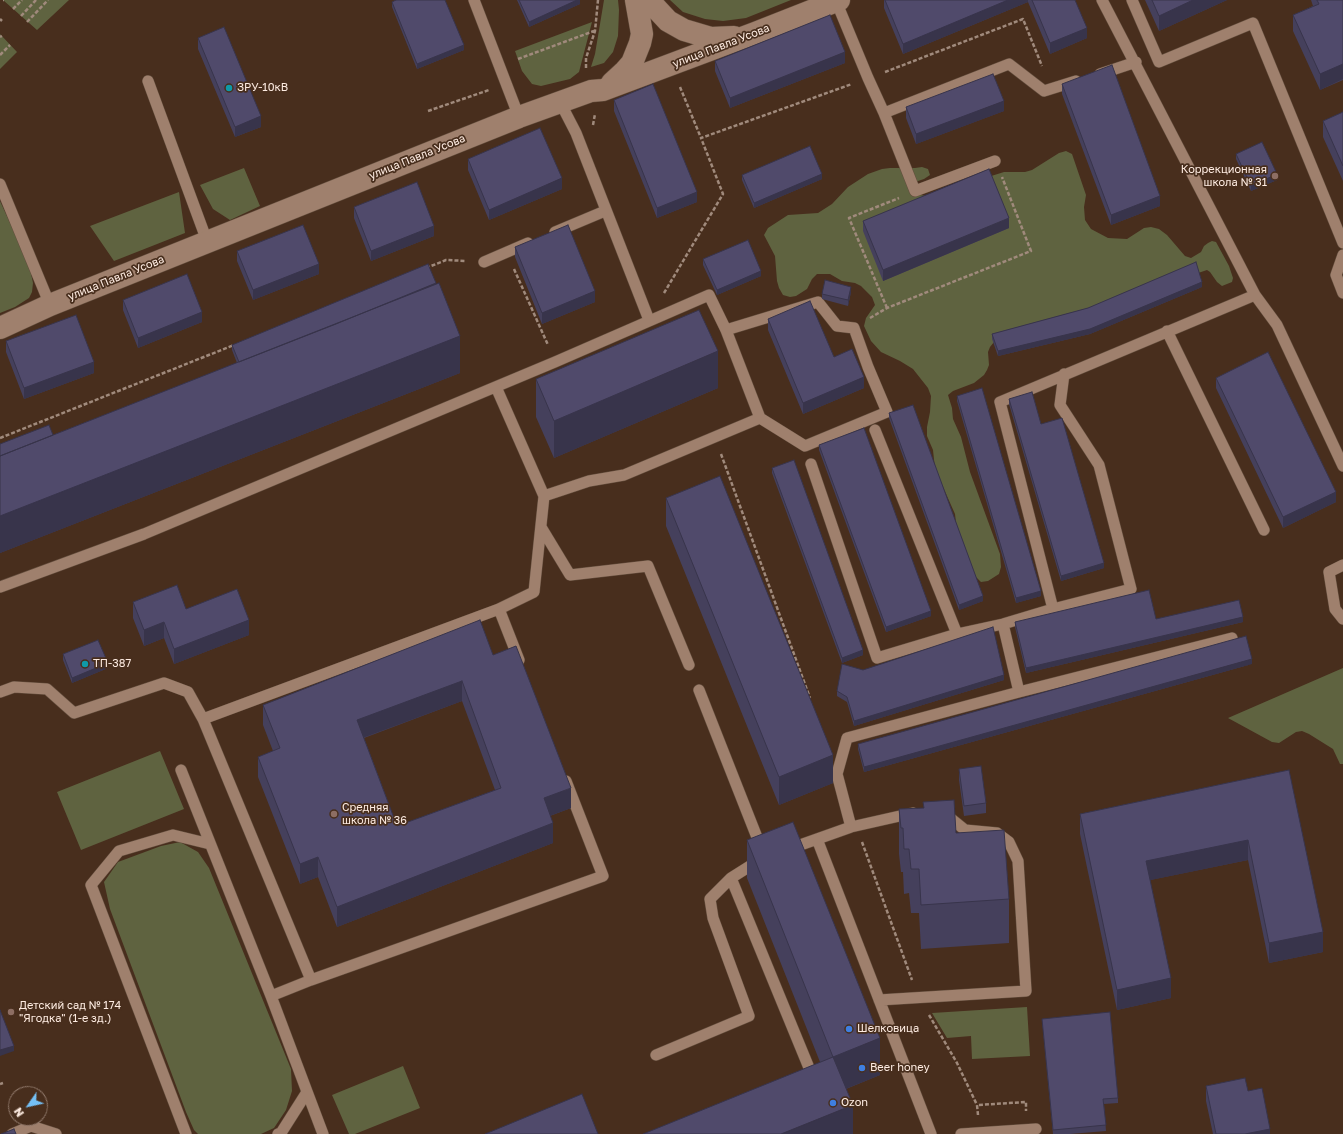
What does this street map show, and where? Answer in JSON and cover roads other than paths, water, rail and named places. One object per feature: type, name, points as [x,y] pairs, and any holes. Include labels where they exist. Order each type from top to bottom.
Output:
[{"type":"street","points":[[603,90],[625,71],[635,56],[640,44],[642,34],[636,0]]},
{"type":"street","points":[[651,0],[654,6],[668,20],[684,30],[711,38],[733,37],[755,33]]},
{"type":"street","name":"улица Павла Усова","points":[[0,328],[50,304],[519,117],[591,91],[603,90],[837,1]]},
{"type":"lane","points":[[474,0],[519,117]]},
{"type":"lane","points":[[1102,0],[1136,62],[1255,295],[1277,324],[1343,466]]},
{"type":"lane","points":[[1132,0],[1159,62],[1252,23],[1343,243]]},
{"type":"lane","points":[[837,1],[915,191],[995,161]]},
{"type":"lane","points":[[884,114],[1009,64],[1044,91],[1136,62]]},
{"type":"lane","points":[[148,81],[207,241]]},
{"type":"lane","points":[[560,102],[576,132],[605,211],[649,320]]},
{"type":"lane","points":[[0,184],[50,304]]},
{"type":"lane","points":[[484,262],[605,211]]},
{"type":"lane","points":[[1343,255],[1336,275],[1343,293]]},
{"type":"lane","points":[[0,587],[144,534],[496,387],[709,295],[726,330],[760,418],[805,446],[887,412],[868,367],[854,328],[837,326],[818,302],[726,330]]},
{"type":"lane","points":[[1053,609],[1000,402],[1255,295]]},
{"type":"lane","points":[[1167,331],[1264,530]]},
{"type":"lane","points":[[811,464],[876,658],[956,634],[1003,624],[1053,609],[1131,590],[1099,465],[1060,405],[1064,374]]},
{"type":"lane","points":[[203,719],[499,609],[534,592],[544,496],[496,387]]},
{"type":"lane","points":[[544,496],[588,481],[624,475],[760,418]]},
{"type":"lane","points":[[875,430],[956,634]]},
{"type":"lane","points":[[541,527],[570,575],[648,566],[689,665]]},
{"type":"lane","points":[[1343,565],[1329,572],[1335,609],[1343,619]]},
{"type":"lane","points":[[499,609],[522,668]]},
{"type":"lane","points":[[1003,624],[1019,692]]},
{"type":"lane","points":[[853,826],[838,774],[847,738],[1019,692],[1232,638]]},
{"type":"lane","points":[[0,692],[14,687],[47,689],[74,713],[164,683],[188,692],[203,719],[310,980]]},
{"type":"lane","points":[[699,690],[772,855]]},
{"type":"lane","points":[[181,770],[271,996],[323,1134]]},
{"type":"lane","points":[[271,996],[310,980],[603,876],[562,772]]},
{"type":"lane","points":[[879,1000],[1026,991],[1018,861],[1009,842],[997,833],[965,830],[937,808]]},
{"type":"lane","points":[[656,1055],[749,1016],[713,918],[710,899],[731,878],[772,855],[853,826],[922,811]]},
{"type":"lane","points":[[186,1134],[91,885],[119,851],[173,835],[210,844]]},
{"type":"lane","points":[[817,839],[931,1134]]},
{"type":"lane","points":[[731,878],[818,1090]]},
{"type":"lane","points":[[278,1134],[281,1133],[307,1092]]},
{"type":"lane","points":[[12,1134],[31,1126],[56,1134]]},
{"type":"lane","points":[[961,1134],[1032,1130]]},
{"type":"place","name":"ЗРУ-10кВ","points":[[229,88]]},
{"type":"place","name":"Коррекционная школа № 31","points":[[1275,176]]},
{"type":"place","name":"ТП-387","points":[[85,664]]},
{"type":"place","name":"Средняя школа № 36","points":[[334,814]]},
{"type":"place","name":"Детский сад № 174 \"Ягодка\" (1-е зд.)","points":[[11,1012]]},
{"type":"place","name":"Шелковица","points":[[849,1029]]},
{"type":"place","name":"Beer honey","points":[[862,1068]]},
{"type":"place","name":"Ozon","points":[[833,1103]]}]
